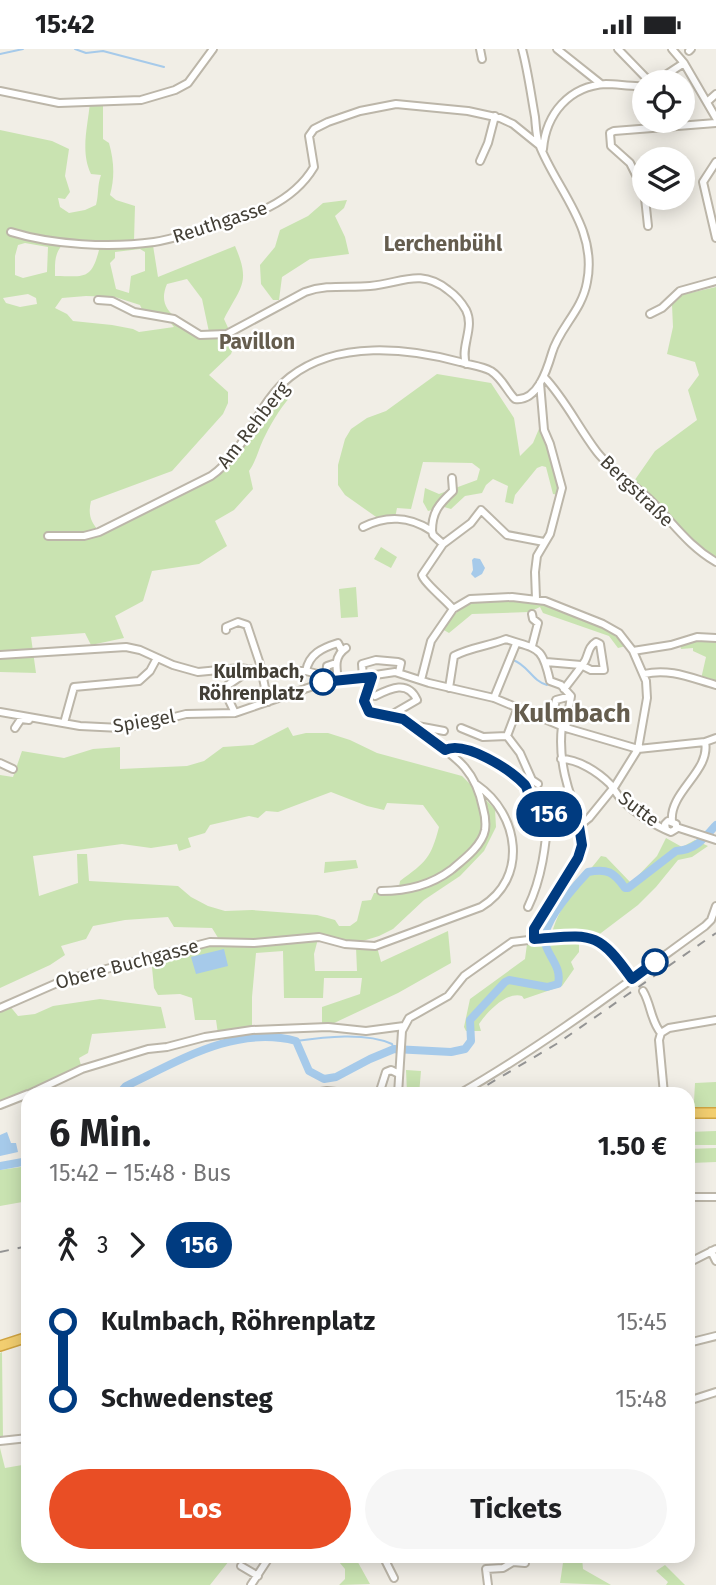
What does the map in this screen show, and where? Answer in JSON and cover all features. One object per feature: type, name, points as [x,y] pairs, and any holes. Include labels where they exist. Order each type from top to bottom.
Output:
[{"type":"highway","points":[[695,1113],[716,1113]]},
{"type":"highway","points":[[0,1346],[21,1338]]},
{"type":"street","points":[[0,92],[59,103],[141,100],[175,90],[188,83],[213,49]]},
{"type":"street","points":[[480,49],[482,59]]},
{"type":"street","points":[[522,49],[541,147],[549,167],[572,204],[585,241],[589,265],[584,296],[571,321],[556,341],[542,381],[544,430],[562,488],[550,534],[537,556],[536,599]]},
{"type":"street","points":[[557,49],[601,84]]},
{"type":"street","points":[[618,49],[640,70]]},
{"type":"street","points":[[632,167],[611,146],[610,133],[716,121],[684,63],[672,49]]},
{"type":"street","points":[[673,70],[684,63]]},
{"type":"street","points":[[541,147],[552,116],[563,101],[601,84],[632,85]]},
{"type":"street","points":[[707,102],[716,93]]},
{"type":"street","name":"Reuthgasse","points":[[11,232],[49,242],[140,243],[180,237],[265,210],[290,194],[314,167],[310,132],[328,122],[360,111],[396,104],[495,116],[513,124],[541,147]]},
{"type":"street","points":[[480,161],[495,116]]},
{"type":"street","points":[[716,162],[703,182],[716,238]]},
{"type":"street","points":[[647,210],[648,226]]},
{"type":"street","points":[[98,300],[112,301],[134,312],[174,319],[200,335],[227,334],[319,287],[370,286],[421,277],[437,281],[453,293],[466,309],[469,320],[464,352],[467,364]]},
{"type":"street","points":[[650,314],[663,308],[680,291],[716,281]]},
{"type":"street","name":"Am Rehberg","points":[[48,536],[84,536],[99,532],[211,476],[227,465],[253,423],[289,377],[317,362],[355,353],[393,349],[440,356],[488,369],[506,384],[515,399],[527,398],[542,381]]},
{"type":"street","name":"Bergstraße","points":[[542,381],[560,394],[571,416],[607,464],[663,513],[688,543],[716,562]]},
{"type":"street","points":[[443,544],[433,535],[432,518],[438,505],[453,491],[452,478]]},
{"type":"street","points":[[453,609],[444,597],[421,578],[443,544],[471,523],[481,510],[507,535],[544,543]]},
{"type":"street","points":[[363,527],[379,519],[395,518],[423,525],[432,531]]},
{"type":"street","points":[[421,680],[431,641],[453,609],[470,599],[536,599],[614,629],[633,651],[644,674],[647,698],[638,749],[633,761],[613,789],[581,824]]},
{"type":"street","points":[[532,614],[538,623],[532,646]]},
{"type":"street","points":[[226,630],[226,627],[238,622],[247,625],[268,702]]},
{"type":"street","points":[[633,651],[671,645],[697,637],[716,638]]},
{"type":"street","points":[[449,688],[454,656],[506,639],[532,646],[539,651],[546,662],[550,681],[561,685],[570,696]]},
{"type":"street","points":[[546,662],[581,665],[591,670],[604,670],[601,646],[596,642],[590,646],[584,662],[581,665],[564,689]]},
{"type":"street","points":[[306,671],[307,664],[318,651],[338,643],[338,680]]},
{"type":"street","points":[[494,698],[516,643]]},
{"type":"street","points":[[0,656],[126,647],[141,650],[194,671],[240,668],[306,671],[338,680],[398,672],[449,688],[494,698],[564,727],[638,749],[705,742],[716,738]]},
{"type":"street","points":[[324,678],[327,666],[340,655]]},
{"type":"street","points":[[64,723],[74,687],[139,681],[150,671],[157,658]]},
{"type":"street","points":[[363,678],[362,664],[368,661],[398,661],[401,663],[398,672]]},
{"type":"street","points":[[235,713],[224,690],[228,684],[250,670]]},
{"type":"street","points":[[644,674],[673,672],[716,685]]},
{"type":"street","points":[[372,677],[364,705],[372,713],[391,715],[410,725],[444,731]]},
{"type":"street","name":"Spiegel","points":[[2,712],[93,728],[121,727],[147,724],[186,714],[235,713],[324,678]]},
{"type":"street","points":[[375,696],[402,686],[414,693],[417,700],[391,715]]},
{"type":"street","points":[[551,720],[556,700],[570,696]]},
{"type":"street","points":[[536,939],[534,929],[578,858],[582,845],[581,824],[561,759],[570,696]]},
{"type":"street","points":[[507,736],[518,707]]},
{"type":"street","points":[[15,729],[21,719],[34,721],[36,718]]},
{"type":"street","name":"Obere Buchgasse","points":[[0,1008],[64,980],[168,951],[210,942],[254,943],[319,937],[345,944],[375,946],[491,901],[510,875],[513,852],[508,822],[467,769],[410,725]]},
{"type":"street","points":[[461,728],[483,737],[507,736]]},
{"type":"street","points":[[507,736],[520,753],[532,780],[538,784]]},
{"type":"street","points":[[674,824],[672,810],[705,755],[705,742]]},
{"type":"street","points":[[445,750],[464,748],[495,763],[526,786],[530,801],[548,813],[581,824]]},
{"type":"street","name":"Sutte","points":[[561,759],[580,762],[609,783],[628,806],[671,832],[674,824],[714,840]]},
{"type":"street","points":[[0,763],[13,769]]},
{"type":"street","points":[[381,891],[415,887],[442,877],[473,849],[485,830],[485,818],[477,785]]},
{"type":"street","points":[[528,907],[537,888],[547,837],[548,813]]},
{"type":"street","points":[[470,1087],[536,1046],[705,926],[711,920],[716,905]]},
{"type":"street","points":[[397,1087],[404,1026],[412,1015],[453,991],[464,976],[512,942],[576,935],[592,938],[611,951],[632,979]]},
{"type":"street","points":[[643,991],[649,1000],[656,1027],[661,1033]]},
{"type":"street","points":[[663,1087],[659,1040],[661,1033],[669,1028],[716,1020]]},
{"type":"street","points":[[43,1087],[82,1069],[148,1049],[205,1037],[252,1030],[328,1027],[366,1031],[404,1026]]},
{"type":"street","points":[[381,1087],[386,1072],[400,1070]]},
{"type":"street","points":[[0,1105],[21,1097]]},
{"type":"street","points":[[695,1197],[716,1197]]},
{"type":"street","points":[[695,1259],[713,1250],[716,1261]]},
{"type":"street","points":[[695,1341],[716,1336]]},
{"type":"street","points":[[695,1399],[716,1392]]},
{"type":"street","points":[[0,1441],[21,1439]]},
{"type":"street","points":[[251,1585],[266,1563]]},
{"type":"street","points":[[386,1563],[394,1578]]},
{"type":"street","points":[[488,1585],[486,1569],[503,1569],[512,1563]]},
{"type":"street","points":[[241,1566],[258,1576]]},
{"type":"green space","points":[[103,100],[103,139],[109,143],[113,163],[110,195],[116,200],[135,206],[134,241],[145,242],[152,239],[158,277],[235,246],[243,277],[239,291],[224,319],[235,343],[231,354],[209,375],[228,392],[228,403],[223,414],[172,471],[91,501],[90,514],[94,525],[100,532],[227,465],[282,385],[287,387],[290,397],[278,412],[249,471],[253,489],[234,510],[215,521],[227,546],[199,564],[152,571],[143,601],[115,616],[124,638],[91,645],[85,633],[31,637],[36,673],[0,672],[0,130],[52,141],[69,149],[65,176],[70,192],[65,199],[58,198],[60,207],[69,213],[85,210],[96,205],[101,175],[91,174],[86,156],[90,102]],"holes":[[[25,243],[48,247],[47,272],[23,278],[15,275],[18,245]],[[63,244],[90,245],[99,250],[93,267],[80,276],[55,276],[58,251]],[[140,249],[145,252],[145,271],[131,276],[129,293],[116,289],[110,263],[115,258],[115,252]],[[187,279],[202,299],[209,332],[201,334],[172,314],[164,302],[167,284]],[[28,294],[36,298],[37,304],[20,307],[6,303],[3,298]],[[115,297],[140,305],[145,316],[169,321],[174,327],[139,332],[112,325],[73,321],[67,314],[55,308],[62,298]]]},
{"type":"green space","points":[[347,200],[344,208],[335,216],[345,237],[349,254],[310,259],[282,277],[279,300],[273,300],[261,284],[260,265],[275,247],[280,230],[308,216],[323,203]]},
{"type":"green space","points":[[716,287],[716,559],[689,541],[668,514],[632,484],[655,451],[697,420],[688,390],[699,375],[695,362],[667,354],[673,327],[672,305],[681,295]]},
{"type":"green space","points":[[437,374],[491,383],[514,418],[520,456],[533,443],[541,424],[559,495],[553,494],[546,467],[542,466],[537,468],[515,495],[513,504],[505,502],[508,486],[493,479],[482,493],[465,496],[451,509],[444,507],[428,511],[423,502],[425,488],[439,494],[477,480],[480,469],[472,463],[423,462],[411,509],[397,508],[395,518],[379,519],[345,495],[338,485],[338,465],[345,439],[351,429],[367,418],[386,411]]},
{"type":"green space","points":[[381,547],[397,557],[391,568],[374,559]]},
{"type":"green space","points":[[356,587],[358,617],[341,618],[339,589]]},
{"type":"green space","points":[[483,600],[518,600],[576,614],[604,628],[626,646],[618,648],[609,636],[543,613],[540,607],[529,612],[472,614],[449,633],[442,629],[467,605]]},
{"type":"green space","points":[[716,639],[716,684],[701,679],[706,657],[693,651],[693,648],[681,649],[680,644],[691,640]]},
{"type":"green space","points":[[288,727],[293,736],[328,733],[377,753],[462,776],[495,809],[496,827],[484,851],[460,876],[424,900],[393,929],[353,944],[319,935],[314,954],[315,971],[357,971],[356,947],[377,947],[381,962],[448,931],[451,963],[398,993],[332,1024],[322,1025],[322,1007],[360,994],[362,978],[324,978],[323,998],[284,998],[283,951],[256,953],[252,1030],[218,1034],[216,1020],[195,1020],[192,998],[180,994],[158,995],[154,988],[151,957],[220,941],[212,928],[174,927],[168,917],[125,920],[93,926],[86,939],[61,946],[65,955],[50,965],[0,988],[0,775],[13,777],[22,751],[64,758],[93,749],[120,747],[120,769],[187,766],[204,761],[223,747],[253,745]],"holes":[[[331,792],[384,810],[387,803],[423,805],[439,827],[430,853],[422,864],[400,881],[398,893],[374,893],[371,900],[362,901],[357,921],[350,926],[339,926],[335,920],[317,915],[252,910],[225,911],[191,897],[178,886],[89,881],[87,854],[77,854],[78,883],[39,896],[33,856],[122,844],[151,848],[177,844],[179,851],[191,847],[188,838],[205,833],[210,825],[249,816],[258,818],[266,811],[278,812]]]},
{"type":"green space","points":[[666,838],[682,847],[695,840],[708,846],[692,857],[678,860],[638,905],[597,936],[578,931],[552,933],[566,902],[601,856],[606,857],[631,883],[657,856]]},
{"type":"green space","points":[[356,860],[358,868],[324,873],[325,862]]},
{"type":"green space","points":[[574,938],[579,940],[579,952],[571,962],[574,969],[562,986],[524,999],[516,995],[504,999],[479,1024],[481,1031],[466,1031],[464,1027],[470,999],[525,959],[527,944]]},
{"type":"green space","points":[[100,999],[161,1007],[166,1028],[92,1034],[88,1053],[79,1058],[82,1069],[41,1087],[21,1087],[21,1096],[0,1105],[0,1008],[9,1005],[18,1016],[35,1014],[53,1006]]},
{"type":"green space","points":[[406,1070],[421,1071],[420,1087],[407,1087]]},
{"type":"green space","points":[[716,1082],[716,1111],[695,1111],[695,1083]]},
{"type":"green space","points":[[716,1131],[716,1145],[695,1145],[695,1132]]},
{"type":"green space","points":[[716,1148],[716,1162],[695,1163],[695,1149]]},
{"type":"green space","points":[[21,1167],[21,1202],[0,1206],[0,1170]]},
{"type":"green space","points":[[2,1352],[3,1438],[0,1438],[0,1353]]},
{"type":"green space","points":[[0,1448],[5,1468],[21,1465],[21,1563],[227,1563],[210,1585],[0,1585]]},
{"type":"green space","points":[[340,1563],[358,1563],[370,1584],[339,1585],[345,1579],[345,1569]]},
{"type":"green space","points":[[563,1563],[582,1563],[583,1569],[611,1585],[560,1583]]},
{"type":"green space","points":[[665,1565],[685,1585],[666,1585],[668,1582],[656,1571]]},
{"type":"water","points":[[474,558],[480,559],[485,568],[482,574],[475,578],[471,574]]},
{"type":"water","points":[[224,949],[228,966],[196,974],[191,957]]},
{"type":"water","points":[[7,1132],[11,1143],[16,1143],[18,1152],[0,1156],[0,1135]]},
{"type":"waterway","points":[[0,54],[23,49]]},
{"type":"waterway","points":[[75,49],[86,53],[103,51],[164,67]]},
{"type":"waterway","points":[[513,660],[547,685]]},
{"type":"waterway","points":[[125,1087],[208,1048],[251,1038],[273,1037],[296,1041],[309,1071],[324,1079],[336,1077],[394,1049],[451,1052],[465,1049],[471,1041],[470,1020],[505,982],[509,980],[547,987],[558,984],[557,968],[545,943],[545,935],[553,915],[588,872],[610,873],[628,888],[676,851],[699,843],[716,825]]},
{"type":"waterway","points":[[296,1041],[358,1037],[382,1040],[392,1044],[394,1049]]},
{"type":"waterway","points":[[0,1166],[21,1162]]},
{"type":"railway","points":[[484,1087],[558,1043],[716,933]]},
{"type":"railway","points":[[0,1252],[21,1248]]},
{"type":"bus line","name":"156","points":[[323,682],[372,677],[364,701],[369,712],[397,716],[445,750],[450,747],[464,748],[481,755],[514,775],[526,786],[530,801],[555,817],[579,826],[582,845],[578,858],[534,929],[534,939],[576,935],[592,938],[611,951],[632,979],[655,962]]},
{"type":"place","name":"Kulmbach, Röhrenplatz","points":[[323,682]]},
{"type":"district","name":"Lerchenbühl","points":[[443,244]]},
{"type":"district","name":"Pavillon","points":[[257,342]]},
{"type":"district","name":"Kulmbach","points":[[572,713]]}]
